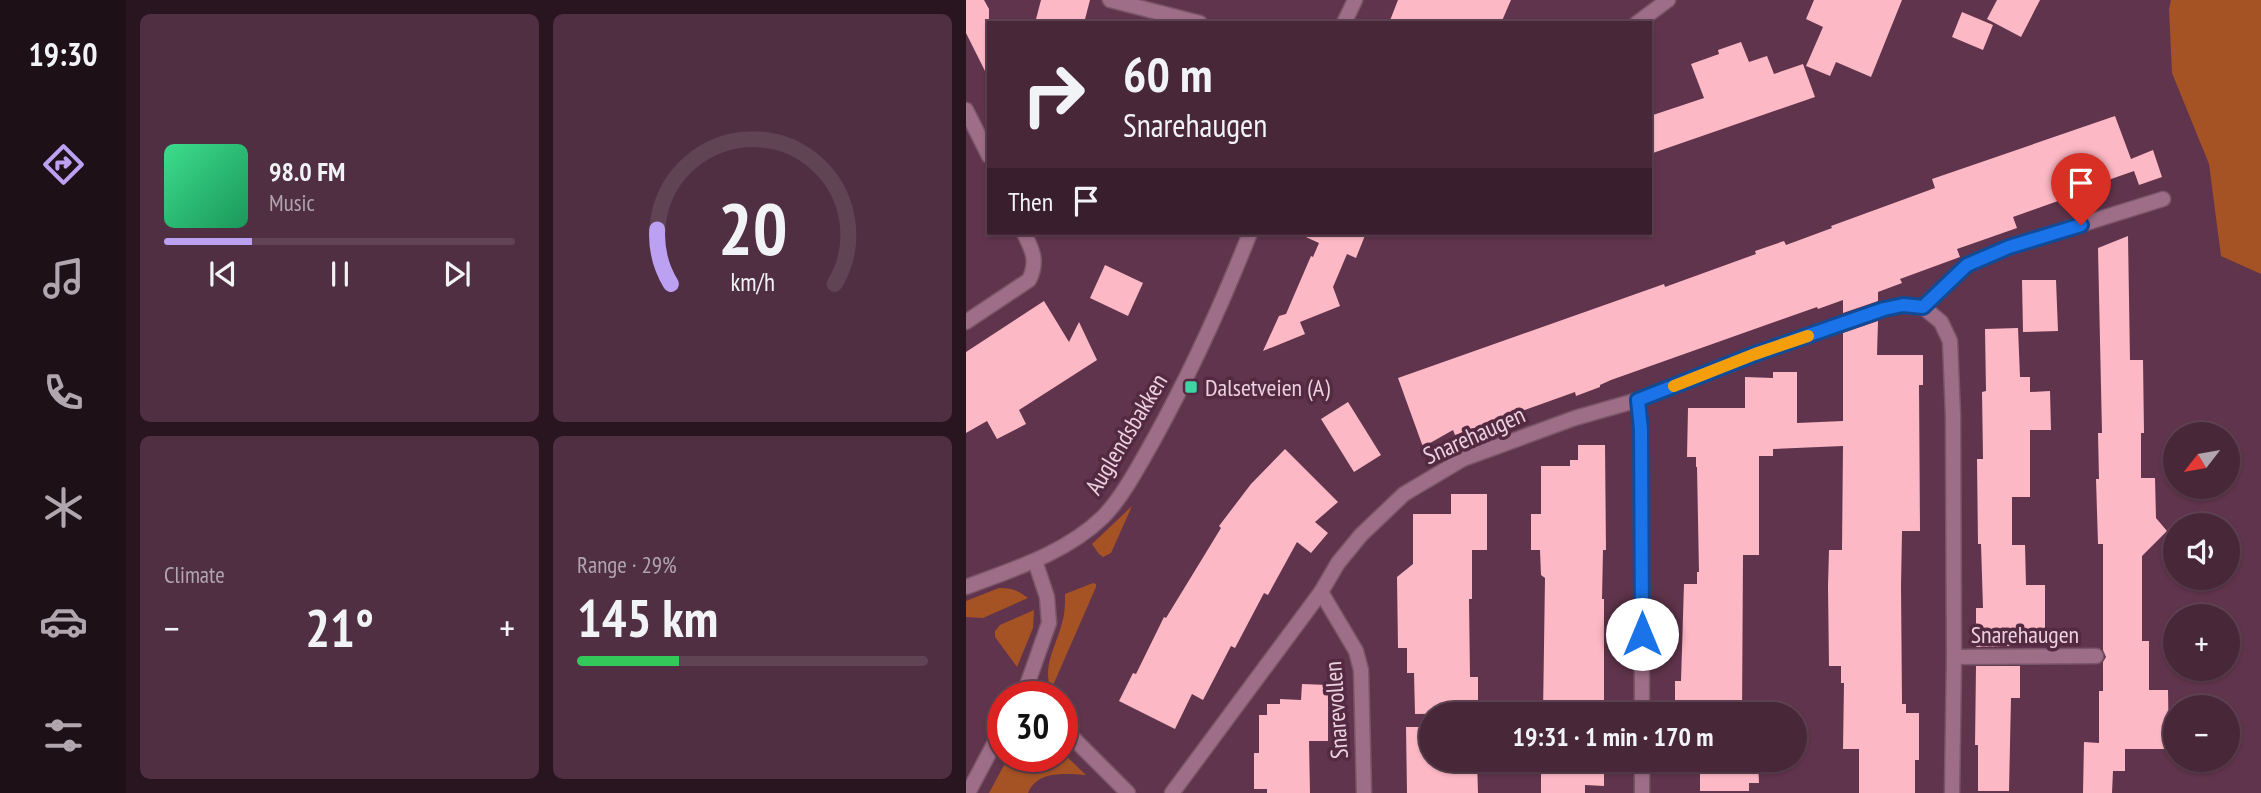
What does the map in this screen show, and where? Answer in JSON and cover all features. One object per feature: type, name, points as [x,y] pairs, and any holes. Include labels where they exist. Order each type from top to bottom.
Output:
[{"type":"street","points":[[1110,0],[1192,21]]},
{"type":"street","points":[[1345,21],[1354,0]]},
{"type":"street","points":[[1640,21],[1668,0]]},
{"type":"street","points":[[966,110],[987,152]]},
{"type":"street","points":[[1923,307],[1967,265],[2009,247],[2163,199]]},
{"type":"street","points":[[966,321],[1029,280],[1035,260],[1025,235]]},
{"type":"street","name":"Auglendsbakken","points":[[966,587],[1035,561],[1079,535],[1104,516],[1138,469],[1177,399],[1249,235]]},
{"type":"street","name":"Snarehaugen","points":[[1172,793],[1321,592],[1338,563],[1361,535],[1404,494],[1463,459],[1517,438],[1638,400],[1755,354],[1884,309],[1903,305],[1923,307],[1941,322],[1950,341],[1953,416],[1952,793]]},
{"type":"street","points":[[1638,400],[1641,429],[1642,702]]},
{"type":"street","points":[[1030,681],[1049,623],[1047,597],[1035,561]]},
{"type":"street","name":"Snarevollen","points":[[1321,592],[1352,644],[1361,670],[1364,793]]},
{"type":"street","name":"Snarehaugen","points":[[1954,657],[2096,656]]},
{"type":"street","points":[[1078,743],[1128,793]]},
{"type":"street","points":[[968,793],[987,757]]},
{"type":"street","points":[[1642,772],[1642,793]]},
{"type":"shaded area","points":[[2171,0],[2261,0],[2261,274],[2221,256],[2209,164],[2172,73],[2169,9]]},
{"type":"shaded area","points":[[1132,506],[1111,553],[1103,557],[1092,544]]},
{"type":"shaded area","points":[[1096,584],[1055,681],[1049,681],[1049,664],[1063,620],[1065,594]]},
{"type":"shaded area","points":[[999,588],[1014,590],[1028,598],[983,618],[966,617],[966,601]]},
{"type":"shaded area","points":[[1034,610],[1033,628],[1017,667],[995,637],[995,631],[1000,625]]},
{"type":"shaded area","points":[[1078,767],[1086,775],[1061,774],[1045,777],[1038,780],[1028,793],[989,793],[1000,772],[1078,772]]},
{"type":"building","points":[[966,0],[984,0],[989,9],[987,75],[966,33]]},
{"type":"building","points":[[1041,0],[1090,0],[1085,21],[1036,21]]},
{"type":"building","points":[[1398,0],[1511,0],[1502,21],[1390,21]]},
{"type":"building","points":[[1814,0],[1902,0],[1871,77],[1836,62],[1830,76],[1806,66],[1823,27],[1806,19]]},
{"type":"building","points":[[1997,0],[2040,0],[2021,37],[1987,19]]},
{"type":"building","points":[[1962,12],[1993,25],[1983,50],[1952,37]]},
{"type":"building","points":[[1741,42],[1749,62],[1767,56],[1774,74],[1803,64],[1815,97],[1652,153],[1652,115],[1704,98],[1691,64],[1719,54],[1718,50]]},
{"type":"building","points":[[2115,116],[2131,159],[2153,150],[2162,177],[2139,185],[2134,171],[2013,217],[2017,228],[1957,249],[1960,257],[1900,279],[1902,283],[1878,292],[1878,301],[1843,313],[1843,300],[1818,309],[1817,307],[1611,380],[1576,396],[1575,392],[1455,435],[1453,430],[1423,447],[1398,378],[1664,284],[1665,287],[1784,241],[1786,245],[1935,188],[1932,179]]},
{"type":"building","points":[[1301,235],[1365,235],[1356,258],[1347,254],[1333,287],[1340,306],[1300,322],[1305,334],[1263,351],[1279,316],[1286,314],[1319,243]]},
{"type":"building","points":[[2128,236],[2130,360],[2143,360],[2144,433],[2141,433],[2141,478],[2155,478],[2156,518],[2163,526],[2163,535],[2142,556],[2142,641],[2149,641],[2149,690],[2168,690],[2168,695],[2163,695],[2163,749],[2125,749],[2125,771],[2113,771],[2112,793],[2083,793],[2084,742],[2099,743],[2099,691],[2103,691],[2103,662],[2106,657],[2103,650],[2103,544],[2098,544],[2096,479],[2099,479],[2098,433],[2102,433],[2098,248]]},
{"type":"building","points":[[1105,265],[1143,283],[1128,316],[1090,298]]},
{"type":"building","points":[[2022,280],[2056,280],[2058,331],[2023,332]]},
{"type":"building","points":[[1044,301],[1069,342],[1079,322],[1097,360],[1019,410],[1026,424],[997,439],[987,421],[966,433],[966,352]]},
{"type":"building","points":[[1878,321],[1877,355],[1923,355],[1923,385],[1919,385],[1920,531],[1902,531],[1902,704],[1906,704],[1906,713],[1919,713],[1919,760],[1915,760],[1915,793],[1859,793],[1859,749],[1843,749],[1844,683],[1841,683],[1841,666],[1829,666],[1828,586],[1829,550],[1842,550],[1843,446],[1773,449],[1773,456],[1759,456],[1759,555],[1743,555],[1742,702],[1675,702],[1675,681],[1681,681],[1684,584],[1697,584],[1699,572],[1697,467],[1696,457],[1687,457],[1688,408],[1745,408],[1745,377],[1773,378],[1773,372],[1797,372],[1797,423],[1843,421],[1843,333]]},
{"type":"building","points":[[2018,328],[2020,377],[2030,377],[2030,392],[2050,391],[2051,430],[2030,430],[2030,497],[2012,497],[2012,545],[2025,545],[2026,585],[2045,585],[2045,645],[1976,647],[1976,608],[1983,608],[1981,544],[1978,544],[1977,459],[1983,459],[1985,329]]},
{"type":"building","points":[[1348,402],[1381,455],[1354,472],[1321,419]]},
{"type":"building","points":[[1578,445],[1605,445],[1606,550],[1603,550],[1602,599],[1604,702],[1543,702],[1545,578],[1541,575],[1540,550],[1531,550],[1531,514],[1541,514],[1541,466],[1570,466],[1570,460],[1578,460]]},
{"type":"building","points":[[1285,449],[1338,502],[1315,522],[1328,533],[1311,553],[1297,542],[1268,595],[1264,593],[1235,648],[1231,646],[1203,700],[1192,694],[1175,729],[1119,701],[1133,673],[1136,674],[1164,617],[1166,618],[1221,528],[1219,526],[1251,484]]},
{"type":"building","points":[[1451,494],[1487,494],[1487,550],[1472,550],[1472,599],[1469,599],[1470,677],[1478,677],[1478,702],[1419,702],[1419,714],[1415,714],[1414,673],[1407,673],[1407,648],[1398,648],[1397,577],[1413,564],[1413,514],[1451,514]]},
{"type":"building","points":[[1976,666],[2020,666],[2020,698],[2011,698],[2009,791],[1978,791],[1978,745],[1975,745]]},
{"type":"building","points":[[1302,684],[1328,685],[1328,741],[1309,741],[1310,793],[1267,793],[1267,789],[1254,789],[1254,753],[1259,753],[1259,715],[1267,715],[1267,704],[1280,704],[1280,699],[1301,700]]},
{"type":"building","points":[[1406,727],[1419,727],[1419,772],[1477,772],[1478,793],[1407,793]]},
{"type":"building","points":[[1541,772],[1604,772],[1604,786],[1585,785],[1585,793],[1541,793]]},
{"type":"building","points":[[1700,772],[1759,772],[1759,783],[1749,783],[1749,791],[1700,791]]},
{"type":"slow traffic","points":[[1674,386],[1808,336]]},
{"type":"place","name":"Dalsetveien (A)","points":[[1191,387]]},
{"type":"route","points":[[1642,634],[1641,429],[1638,400],[1755,354],[1884,309],[1903,305],[1923,307],[1967,265],[2009,247],[2081,225]]}]
